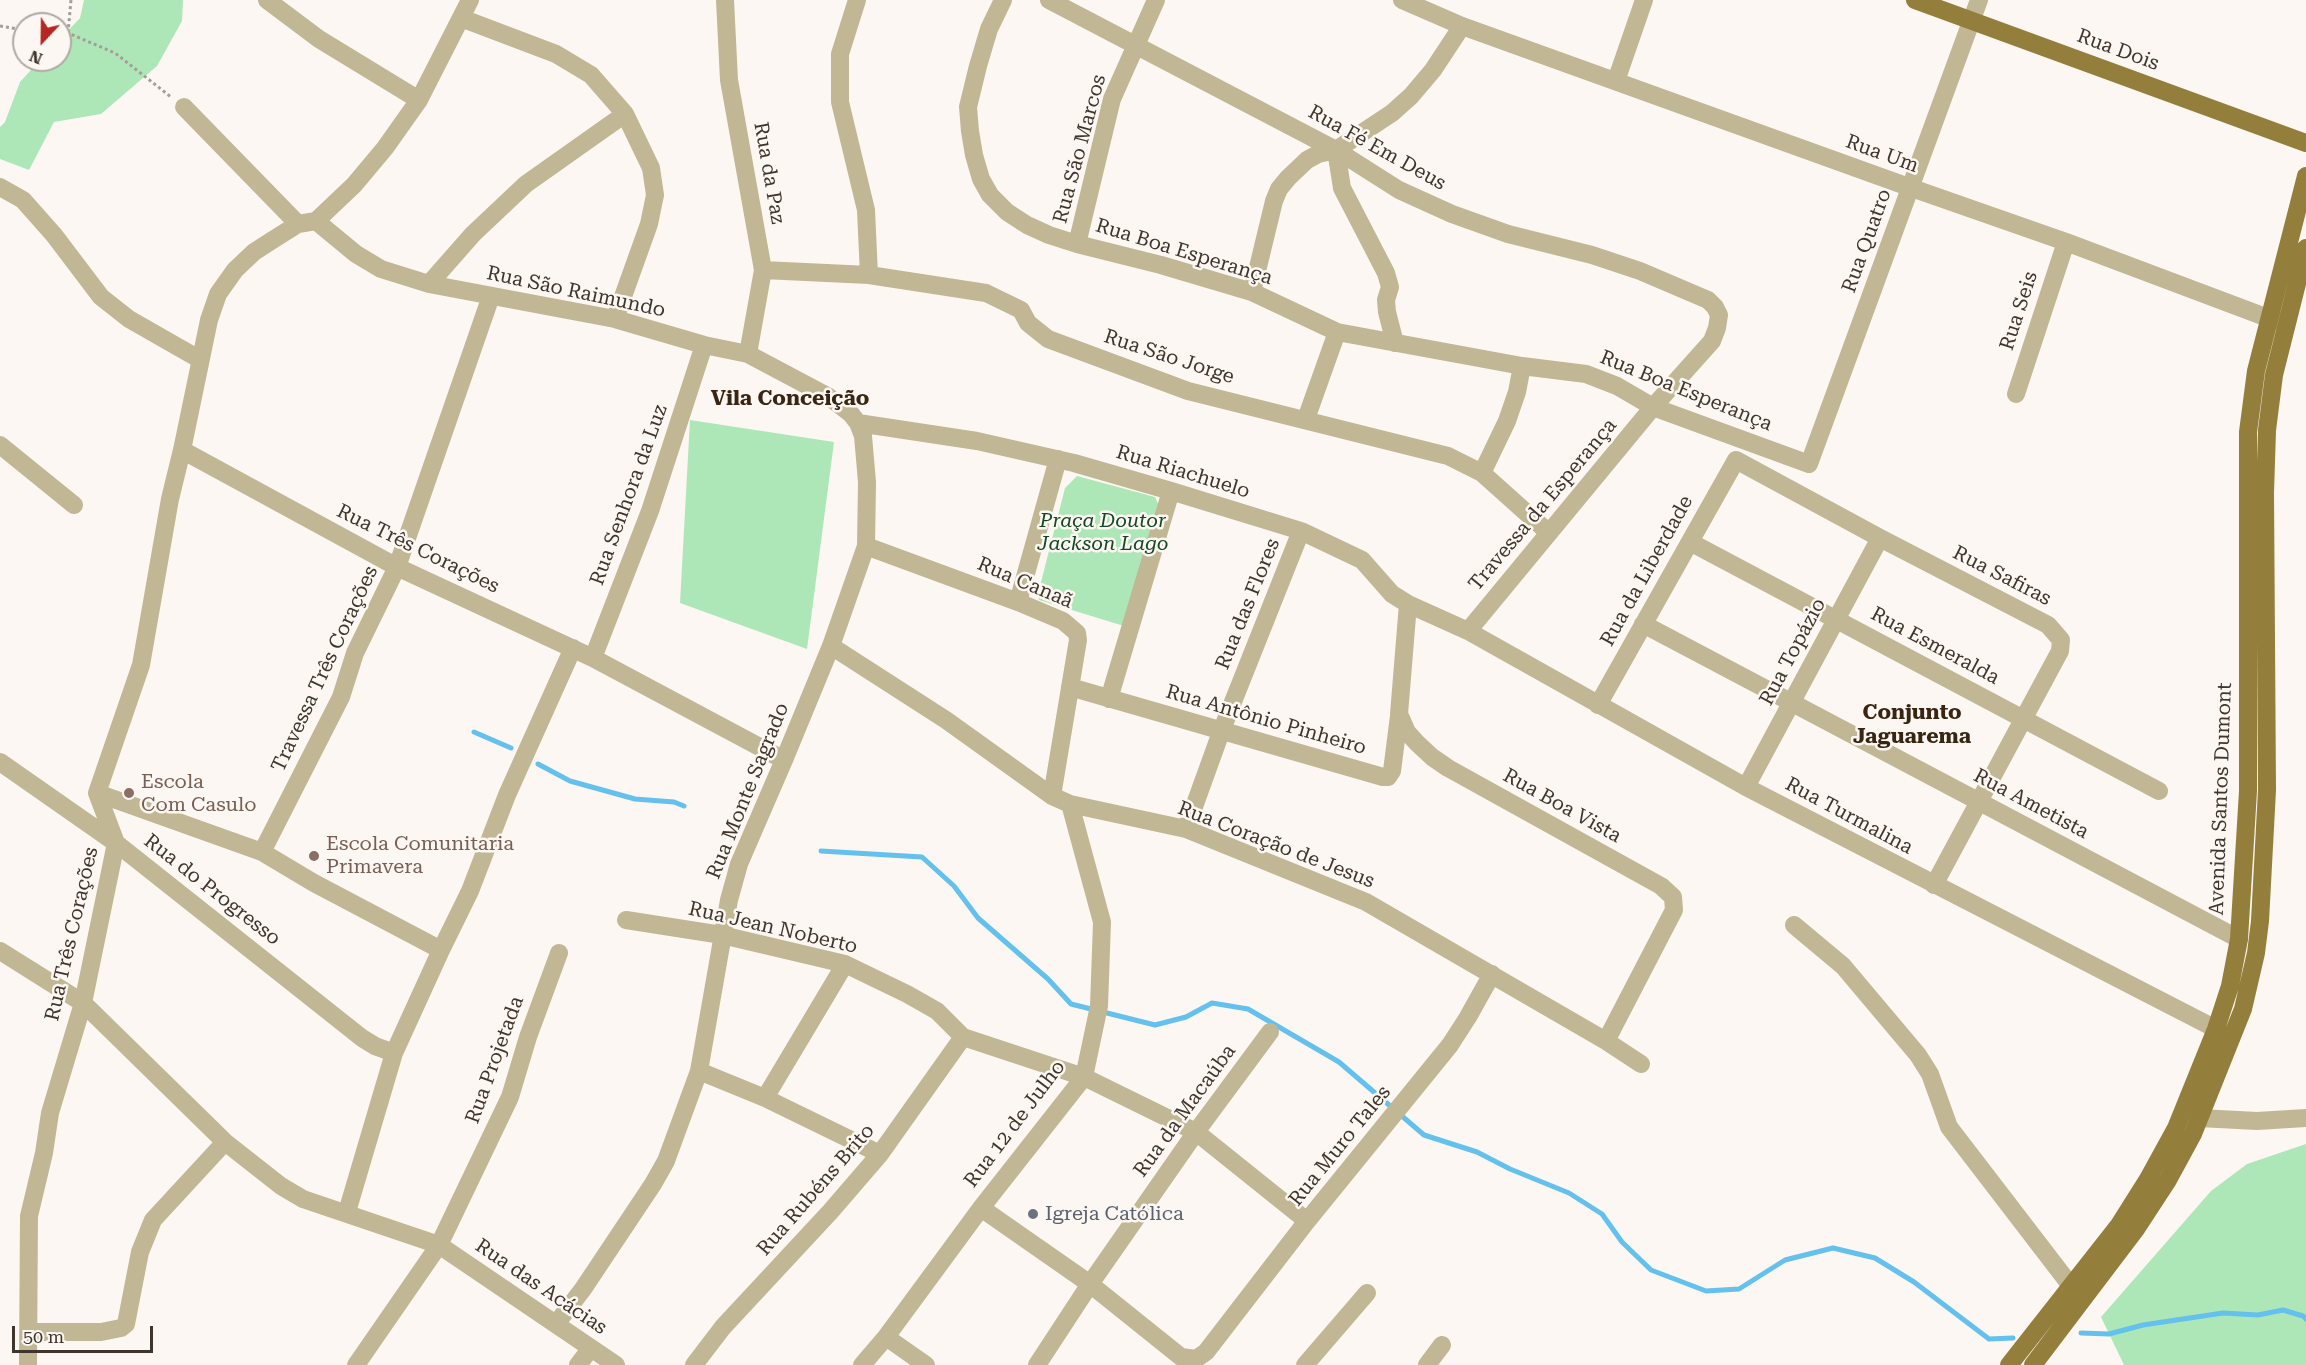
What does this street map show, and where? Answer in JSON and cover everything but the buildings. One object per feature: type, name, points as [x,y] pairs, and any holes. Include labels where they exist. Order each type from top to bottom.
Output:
[{"type":"main road","name":"Rua Dois","points":[[1915,0],[2306,143]]},
{"type":"main road","name":"Avenida Santos Dumont","points":[[2009,1365],[2119,1225],[2166,1148],[2216,1029],[2230,986],[2239,939],[2248,791],[2248,432],[2256,371],[2268,318],[2306,176]]},
{"type":"main road","points":[[2033,1365],[2136,1229],[2168,1180],[2199,1118],[2243,1009],[2256,953],[2260,921],[2267,790],[2265,493],[2267,430],[2274,375],[2306,248]]},
{"type":"main road","points":[[2239,939],[2245,951],[2242,978],[2243,1009]]},
{"type":"main road","points":[[2199,1118],[2194,1115],[2193,1108],[2211,1059],[2216,1029]]},
{"type":"street","points":[[267,0],[319,39],[419,100]]},
{"type":"street","points":[[441,950],[314,883],[262,852],[97,793],[141,665],[170,499],[195,393],[199,359],[208,320],[218,294],[235,270],[254,252],[307,223],[354,185],[385,148],[419,100],[470,0]]},
{"type":"street","name":"Rua da Paz","points":[[725,0],[729,80],[763,270],[748,354]]},
{"type":"street","points":[[857,0],[840,54],[840,94],[866,210],[868,275]]},
{"type":"street","name":"Rua Boa Esperança","points":[[1003,0],[989,29],[968,107],[974,155],[981,179],[990,195],[1006,212],[1042,231],[1077,244],[1161,265],[1252,292],[1337,332],[1522,366],[1586,374],[1617,386],[1653,407],[1809,464]]},
{"type":"street","name":"Rua Fé Em Deus","points":[[1049,0],[1336,150],[1399,190],[1452,214],[1508,234],[1592,255],[1640,271],[1708,300],[1719,315],[1712,341],[1653,407]]},
{"type":"street","name":"Rua São Marcos","points":[[1077,244],[1112,99],[1156,0]]},
{"type":"street","points":[[1616,81],[1644,0]]},
{"type":"street","name":"Rua Quatro","points":[[1809,464],[1979,0]]},
{"type":"street","name":"Rua Um","points":[[1406,1],[1462,26],[2066,242],[2268,318],[2286,322]]},
{"type":"street","points":[[461,18],[565,59],[591,75],[625,114],[651,168],[655,195],[649,224],[615,319]]},
{"type":"street","points":[[1252,292],[1274,201],[1294,171],[1318,154],[1336,150],[1392,113],[1411,96],[1433,70],[1462,26]]},
{"type":"street","name":"Rua São Raimundo","points":[[184,106],[307,223],[381,269],[429,284],[615,319],[704,345],[748,354],[829,397],[851,414],[858,423]]},
{"type":"street","points":[[429,284],[473,234],[526,184],[625,114]]},
{"type":"street","points":[[1336,150],[1342,188],[1386,273],[1390,287],[1386,300],[1387,312],[1395,343]]},
{"type":"street","points":[[0,187],[23,200],[54,234],[101,297],[129,319],[199,359]]},
{"type":"street","name":"Rua Seis","points":[[2016,393],[2066,242]]},
{"type":"street","name":"Rua São Jorge","points":[[763,270],[868,275],[986,293],[1021,310],[1028,322],[1048,339],[1188,391],[1448,456],[1482,473],[1549,533]]},
{"type":"street","name":"Travessa Três Corações","points":[[262,852],[341,697],[355,653],[397,567],[491,296]]},
{"type":"street","points":[[1306,419],[1337,332]]},
{"type":"street","name":"Rua Senhora da Luz","points":[[593,658],[650,511],[704,345]]},
{"type":"street","points":[[1482,473],[1507,421],[1517,392],[1522,366]]},
{"type":"street","name":"Travessa da Esperança","points":[[1468,631],[1653,407]]},
{"type":"street","name":"Rua Riachuelo","points":[[858,423],[977,441],[1058,459],[1172,490],[1301,531],[1362,560],[1392,594],[1408,604],[1468,631]]},
{"type":"street","name":"Rua Monte Sagrado","points":[[556,1324],[583,1290],[666,1161],[699,1071],[722,935],[739,864],[831,646],[866,546],[866,452],[858,423]]},
{"type":"street","points":[[0,445],[74,505]]},
{"type":"street","name":"Rua Três Corações","points":[[182,450],[397,567],[573,648],[784,760]]},
{"type":"street","points":[[1018,602],[1058,459]]},
{"type":"street","name":"Rua Safiras","points":[[1736,460],[1880,538],[2049,625],[2061,640],[2060,651],[1934,885]]},
{"type":"street","name":"Rua da Liberdade","points":[[1598,705],[1736,460]]},
{"type":"street","points":[[1109,699],[1172,490]]},
{"type":"street","name":"Rua das Flores","points":[[1186,829],[1221,732],[1301,531]]},
{"type":"street","name":"Rua Topázio","points":[[1746,787],[1880,538]]},
{"type":"street","name":"Rua Esmeralda","points":[[1690,542],[2159,791]]},
{"type":"street","name":"Rua Canaã","points":[[866,546],[1018,602],[1063,621],[1077,633],[1078,640],[1052,796]]},
{"type":"street","points":[[1399,714],[1408,604]]},
{"type":"street","name":"Rua Ametista","points":[[1643,624],[2239,939]]},
{"type":"street","name":"Rua Turmalina","points":[[1468,631],[1746,787],[2216,1029]]},
{"type":"street","name":"Rua Coração de Jesus","points":[[831,646],[946,720],[1052,796],[1070,804],[1186,829],[1365,902],[1492,974],[1641,1064]]},
{"type":"street","points":[[347,1212],[394,1053],[470,891],[507,795],[573,648]]},
{"type":"street","name":"Rua Antônio Pinheiro","points":[[1070,687],[1383,777],[1388,777],[1392,771],[1399,714]]},
{"type":"street","name":"Rua Boa Vista","points":[[1399,714],[1407,732],[1432,757],[1661,886],[1673,897],[1674,910],[1606,1041]]},
{"type":"street","name":"Rua do Progresso","points":[[0,762],[116,843],[362,1038],[394,1053]]},
{"type":"street","name":"Rua Três Corações","points":[[28,1365],[29,1216],[44,1153],[50,1113],[82,1003],[116,843],[97,793]]},
{"type":"street","name":"Rua 12 de Julho","points":[[862,1365],[886,1337],[981,1208],[1083,1077],[1097,1015],[1102,922],[1070,804]]},
{"type":"street","name":"Rua Jean Noberto","points":[[626,920],[722,935],[845,964],[937,1011],[963,1037],[1083,1077],[1196,1132],[1308,1221]]},
{"type":"street","points":[[1794,926],[1843,966],[1918,1055],[1930,1074],[1950,1126],[2071,1286]]},
{"type":"street","name":"Rua das Acácias","points":[[0,951],[82,1003],[225,1142],[281,1186],[303,1199],[440,1245],[616,1365]]},
{"type":"street","name":"Rua Projetada","points":[[356,1365],[440,1245],[510,1097],[528,1036],[560,953]]},
{"type":"street","points":[[765,1098],[845,964]]},
{"type":"street","name":"Rua Muro Tales","points":[[1090,1284],[1181,1357],[1196,1359],[1206,1352],[1450,1045],[1492,974]]},
{"type":"street","name":"Rua da Macaúba","points":[[1037,1365],[1090,1284],[1196,1132],[1270,1032]]},
{"type":"street","name":"Rua Rubéns Brito","points":[[694,1365],[723,1327],[830,1212],[880,1154],[963,1037]]},
{"type":"street","points":[[699,1071],[765,1098],[880,1154]]},
{"type":"street","points":[[2199,1118],[2257,1121],[2306,1118]]},
{"type":"street","points":[[29,1332],[101,1332],[121,1328],[126,1324],[140,1252],[153,1220],[225,1142]]},
{"type":"street","points":[[981,1208],[1090,1284]]},
{"type":"street","points":[[1305,1365],[1367,1293]]},
{"type":"street","points":[[886,1337],[926,1365]]},
{"type":"street","points":[[1427,1365],[1442,1345]]},
{"type":"street","points":[[578,1365],[591,1348]]},
{"type":"path","points":[[72,35],[116,54],[184,106]]},
{"type":"green space","points":[[84,0],[183,0],[182,21],[157,66],[101,114],[54,122],[29,170],[0,159],[0,127],[5,122],[20,82],[29,72],[72,72],[72,26],[80,18]]},
{"type":"green space","points":[[690,420],[834,442],[807,649],[680,603]]},
{"type":"green space","name":"Praça Doutor Jackson Lago","points":[[1077,476],[1155,497],[1160,508],[1124,626],[1039,600],[1038,594],[1065,488]]},
{"type":"green space","points":[[2306,1144],[2306,1365],[2124,1365],[2101,1317],[2211,1191],[2247,1164]]},
{"type":"waterway","points":[[474,732],[511,748]]},
{"type":"waterway","points":[[538,764],[570,781],[635,799],[674,802],[684,806]]},
{"type":"waterway","points":[[821,851],[922,857],[954,886],[978,918],[1048,979],[1071,1004],[1155,1025],[1186,1017],[1212,1003],[1248,1009],[1339,1062],[1424,1135],[1477,1152],[1510,1169],[1569,1193],[1602,1214],[1622,1242],[1651,1270],[1706,1291],[1739,1289],[1785,1260],[1833,1248],[1875,1258],[1914,1282],[1989,1339],[2013,1338]]},
{"type":"waterway","points":[[2081,1333],[2109,1334],[2143,1325],[2223,1313],[2258,1315],[2283,1310],[2306,1319]]},
{"type":"place","name":"Escola Com Casulo","points":[[129,793]]},
{"type":"place","name":"Escola Comunitaria Primavera","points":[[314,856]]},
{"type":"place","name":"Igreja Católica","points":[[1033,1214]]},
{"type":"district","name":"Vila Conceição","points":[[790,399]]},
{"type":"district","name":"Conjunto Jaguarema","points":[[1912,725]]}]
